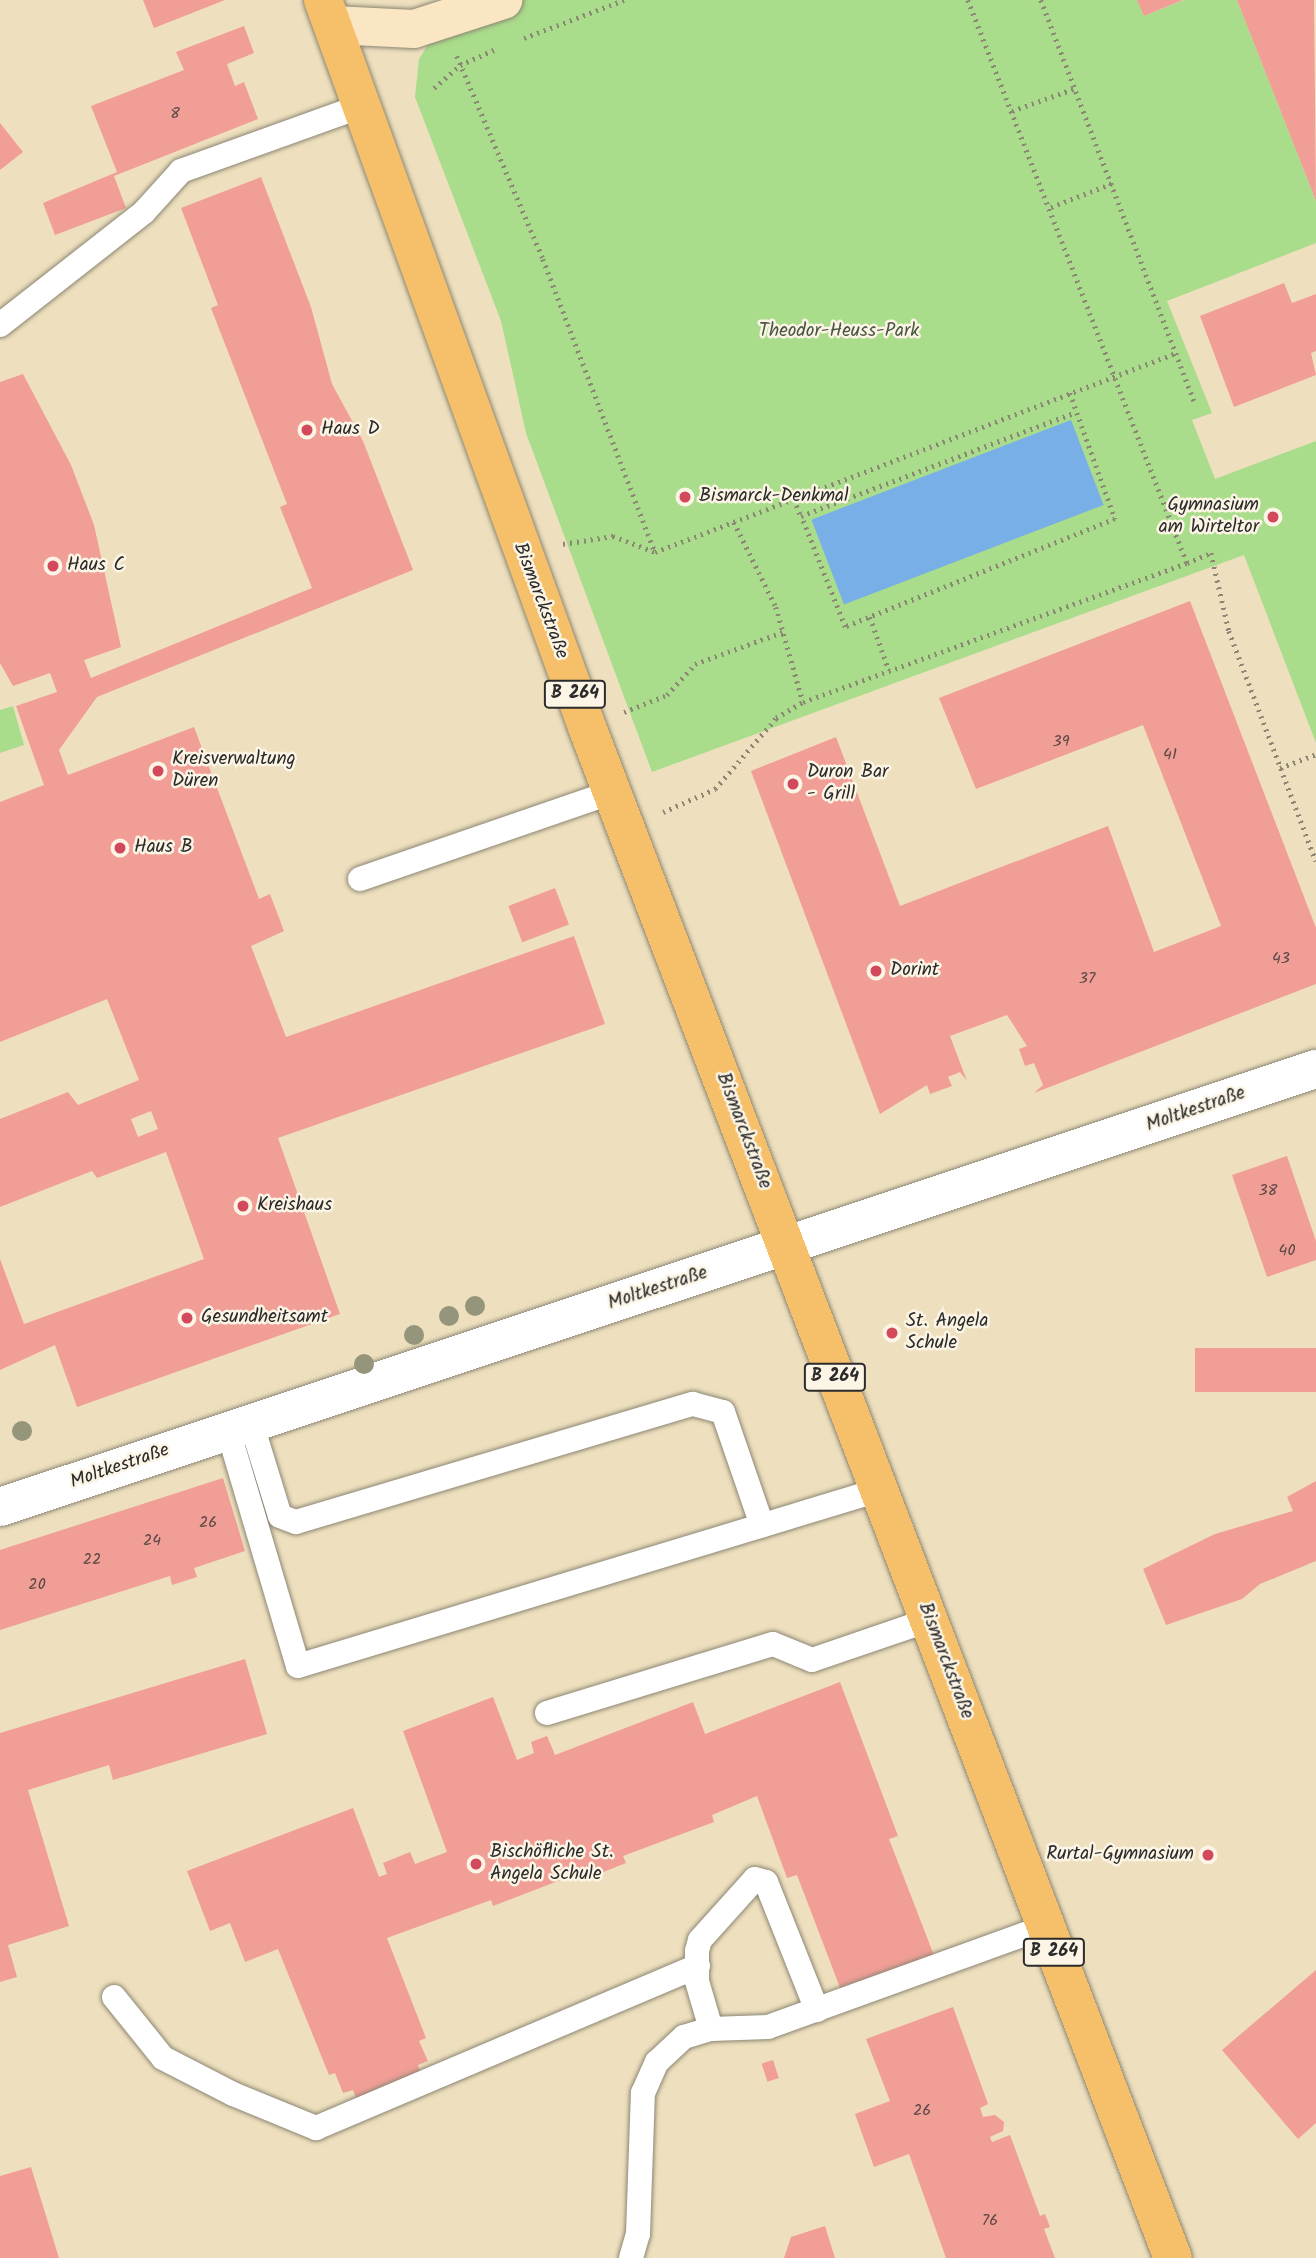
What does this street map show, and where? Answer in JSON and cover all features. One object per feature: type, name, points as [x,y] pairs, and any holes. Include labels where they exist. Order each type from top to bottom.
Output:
[{"type":"main road","name":"Bismarckstraße","points":[[328,12],[521,551],[587,727],[787,1244],[1172,2258]]},
{"type":"street","points":[[328,12],[360,0]]},
{"type":"street","points":[[328,12],[414,29],[503,0]]},
{"type":"street","name":"Moltkestraße","points":[[0,1507],[1316,1069]]},
{"type":"lane","points":[[0,325],[144,212],[181,171],[362,106]]},
{"type":"lane","points":[[360,880],[612,792]]},
{"type":"lane","points":[[240,1426],[280,1516],[296,1522],[693,1404],[723,1412],[762,1525]]},
{"type":"lane","points":[[240,1426],[298,1667],[879,1490]]},
{"type":"lane","points":[[547,1713],[773,1644],[812,1660],[929,1620]]},
{"type":"lane","points":[[711,2029],[698,1966],[700,1940],[748,1882],[761,1879],[817,2010]]},
{"type":"lane","points":[[631,2258],[638,2234],[643,2093],[657,2062],[684,2036],[711,2029],[768,2027],[1045,1927]]},
{"type":"lane","points":[[114,1997],[163,2058],[233,2094],[316,2128],[698,1966]]},
{"type":"path","points":[[522,39],[624,0]]},
{"type":"path","points":[[968,0],[1051,207],[1187,563]]},
{"type":"path","points":[[1041,0],[1195,404]]},
{"type":"path","points":[[434,88],[460,65],[509,44]]},
{"type":"path","points":[[460,65],[543,259],[655,552]]},
{"type":"path","points":[[1012,111],[1076,88]]},
{"type":"path","points":[[1051,207],[1113,183]]},
{"type":"path","points":[[521,551],[614,536],[655,552],[1176,353]]},
{"type":"path","points":[[794,499],[845,627],[1115,519],[1070,393]]},
{"type":"path","points":[[801,516],[1076,412]]},
{"type":"path","points":[[734,522],[776,607],[803,702]]},
{"type":"path","points":[[626,829],[715,789],[776,718],[803,702],[1211,554],[1229,631],[1316,861]]},
{"type":"path","points":[[870,617],[889,670]]},
{"type":"path","points":[[587,727],[667,695],[695,664],[783,632]]},
{"type":"path","points":[[1280,768],[1316,754]]},
{"type":"green space","name":"Theodor-Heuss-Park","points":[[523,0],[1137,0],[1144,16],[1184,0],[1237,0],[1316,201],[1316,243],[1167,301],[1212,413],[1192,420],[1215,479],[1316,441],[1316,743],[1244,555],[652,772],[526,433],[501,321],[415,97],[419,59],[429,43],[474,16]]},
{"type":"green space","points":[[13,706],[24,745],[0,753],[0,710]]},
{"type":"water","points":[[1071,420],[1104,505],[844,605],[811,520]]},
{"type":"building","points":[[143,0],[225,0],[154,28]]},
{"type":"building","points":[[1137,0],[1183,0],[1144,16]]},
{"type":"building","points":[[1237,0],[1314,0],[1316,201]]},
{"type":"building","points":[[244,26],[254,53],[227,64],[235,86],[244,82],[258,119],[114,176],[126,208],[55,235],[43,203],[117,172],[91,106],[184,70],[176,52]]},
{"type":"building","points":[[0,123],[23,152],[0,170]]},
{"type":"building","points":[[261,177],[311,307],[332,384],[363,441],[413,570],[97,697],[59,750],[68,775],[194,727],[259,899],[270,894],[284,931],[251,946],[286,1037],[574,936],[605,1024],[278,1138],[340,1314],[77,1407],[55,1345],[0,1370],[0,1259],[24,1324],[204,1259],[166,1152],[97,1178],[92,1171],[0,1207],[0,1119],[68,1092],[78,1105],[139,1080],[107,999],[0,1042],[0,802],[44,785],[16,706],[57,692],[50,673],[13,686],[0,663],[0,382],[23,374],[71,465],[94,525],[121,647],[84,660],[91,678],[312,588],[280,507],[287,504],[211,308],[218,305],[181,208]],"holes":[[[151,1111],[158,1129],[138,1137],[131,1119]]]},
{"type":"building","points":[[1284,283],[1292,303],[1316,294],[1316,351],[1311,353],[1316,375],[1234,407],[1200,316]]},
{"type":"building","points":[[1190,601],[1316,928],[1316,984],[1034,1093],[1043,1085],[1034,1063],[1025,1066],[1019,1049],[1027,1046],[1007,1015],[950,1036],[967,1081],[960,1072],[948,1077],[952,1086],[930,1094],[927,1085],[880,1114],[751,771],[836,737],[900,906],[1108,826],[1154,952],[1221,926],[1143,725],[976,789],[939,698]]},
{"type":"building","points":[[555,888],[569,924],[522,942],[508,906]]},
{"type":"building","points":[[1287,1156],[1316,1241],[1316,1260],[1267,1277],[1232,1175]]},
{"type":"building","points":[[1195,1348],[1316,1348],[1316,1392],[1195,1392]]},
{"type":"building","points":[[223,1478],[245,1551],[194,1568],[197,1577],[172,1585],[170,1576],[0,1630],[0,1550]]},
{"type":"building","points":[[1316,1481],[1316,1561],[1260,1584],[1242,1599],[1166,1625],[1143,1569],[1215,1534],[1293,1511],[1287,1497]]},
{"type":"building","points":[[245,1659],[267,1734],[113,1780],[109,1765],[28,1790],[69,1926],[8,1945],[17,1977],[0,1982],[0,1733]]},
{"type":"building","points":[[840,1682],[898,1836],[889,1839],[935,1958],[842,1993],[797,1875],[787,1878],[757,1796],[712,1815],[714,1822],[623,1856],[626,1863],[586,1879],[584,1871],[493,1906],[491,1900],[387,1938],[426,2038],[419,2041],[428,2061],[418,2065],[421,2074],[356,2098],[353,2090],[343,2093],[335,2073],[329,2075],[278,1949],[245,1962],[230,1923],[210,1931],[187,1871],[353,1808],[379,1877],[387,1874],[383,1863],[410,1852],[415,1864],[447,1852],[403,1731],[493,1697],[517,1760],[534,1753],[531,1742],[547,1736],[555,1755],[693,1702],[705,1734]]},
{"type":"building","points":[[1316,1970],[1316,2123],[1298,2139],[1222,2050]]},
{"type":"building","points":[[953,2007],[988,2104],[980,2108],[983,2117],[995,2115],[1004,2122],[1003,2131],[990,2137],[992,2142],[1010,2135],[1040,2216],[1045,2214],[1050,2227],[1044,2229],[1055,2258],[946,2258],[909,2154],[874,2167],[855,2114],[890,2101],[866,2039]]},
{"type":"building","points":[[773,2060],[779,2078],[767,2082],[762,2064]]},
{"type":"building","points":[[31,2167],[59,2258],[0,2258],[0,2176]]},
{"type":"building","points":[[825,2226],[835,2258],[784,2258],[791,2237]]},
{"type":"place","name":"Haus D","points":[[307,430]]},
{"type":"place","name":"Bismarck-Denkmal","points":[[685,497]]},
{"type":"place","name":"Gymnasium am Wirteltor","points":[[1273,517]]},
{"type":"place","name":"Haus C","points":[[53,566]]},
{"type":"place","name":"Kreisverwaltung Düren","points":[[158,771]]},
{"type":"place","name":"Duron Bar - Grill","points":[[793,784]]},
{"type":"place","name":"Haus B","points":[[120,848]]},
{"type":"place","name":"Dorint","points":[[876,971]]},
{"type":"place","name":"Kreishaus","points":[[243,1206]]},
{"type":"place","name":"Gesundheitsamt","points":[[187,1318]]},
{"type":"place","name":"St. Angela Schule","points":[[892,1333]]},
{"type":"place","name":"Rurtal-Gymnasium","points":[[1208,1855]]},
{"type":"place","name":"Bischöfliche St. Angela Schule","points":[[476,1864]]}]
